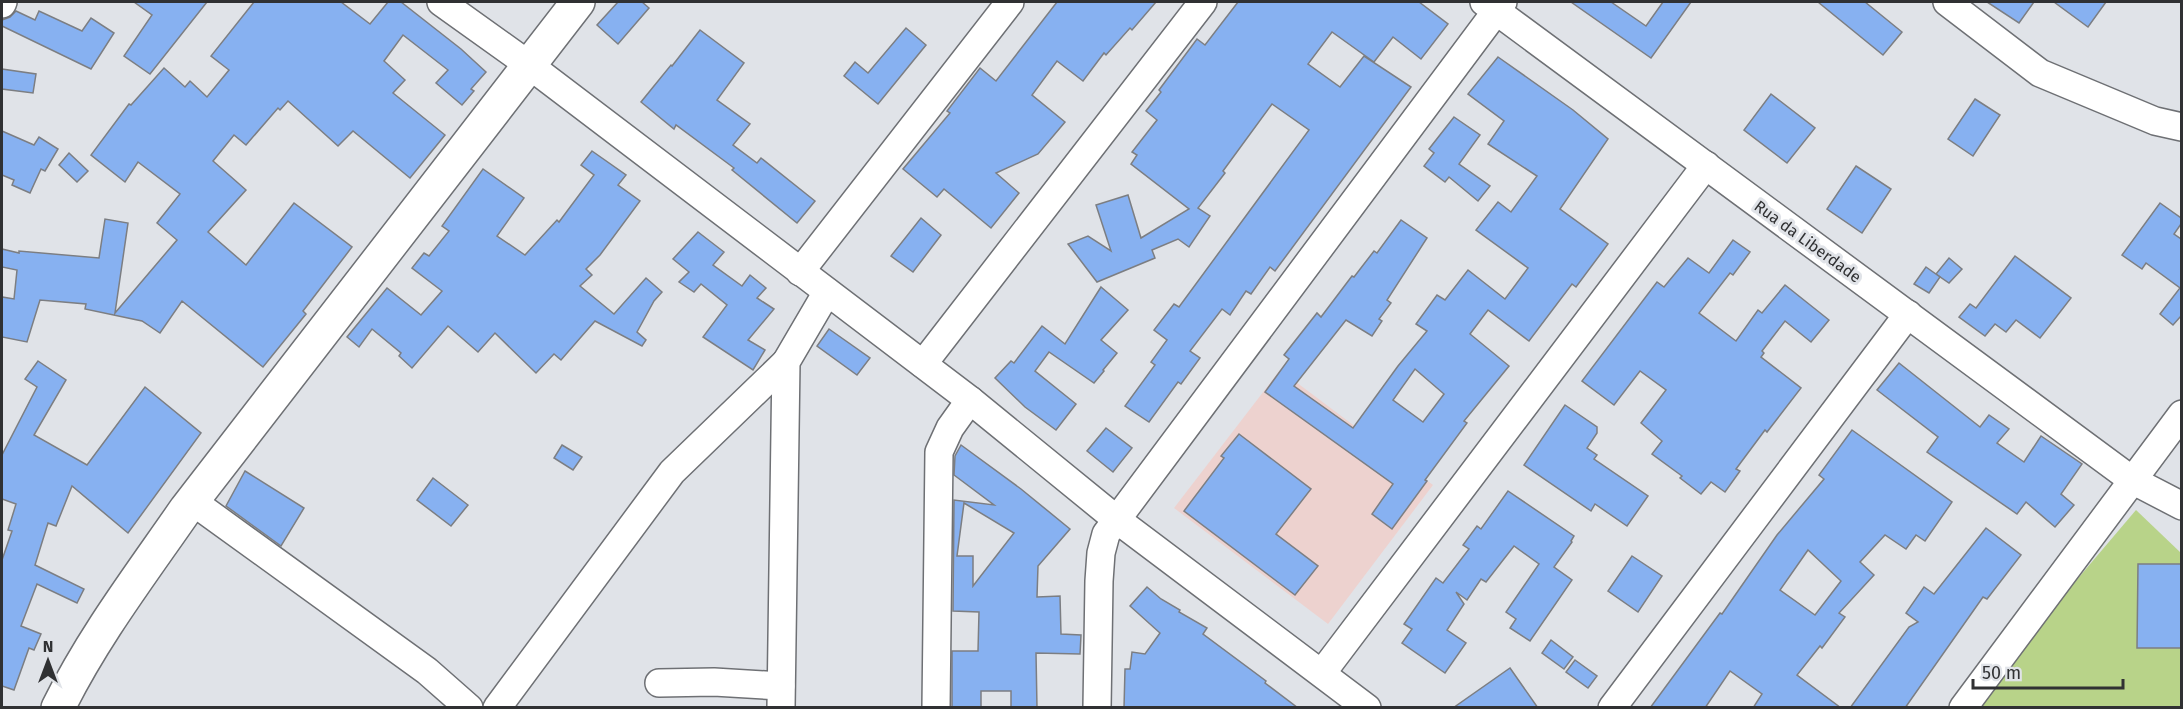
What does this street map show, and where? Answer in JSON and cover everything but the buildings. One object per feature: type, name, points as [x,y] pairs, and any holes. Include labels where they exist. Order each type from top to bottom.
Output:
[{"type":"main road","points":[[31,708],[64,695],[128,592],[192,501],[578,2]]},
{"type":"street","points":[[441,2],[529,65],[923,364],[1116,519],[1367,708]]},
{"type":"street","points":[[800,272],[1010,2]]},
{"type":"street","points":[[923,364],[1203,2]]},
{"type":"street","points":[[1947,2],[2040,73],[2155,121],[2181,127]]},
{"type":"street","points":[[1097,708],[1101,553],[1106,534],[1495,5]]},
{"type":"street","name":"Rua da Liberdade","points":[[1495,5],[1706,165],[2132,480],[2181,506]]},
{"type":"street","points":[[1322,673],[1706,165]]},
{"type":"street","points":[[496,708],[672,472],[786,362],[827,292]]},
{"type":"street","points":[[1612,708],[1908,314]]},
{"type":"street","points":[[659,683],[714,682],[781,697],[786,362]]},
{"type":"street","points":[[936,708],[939,452],[950,428],[970,400]]},
{"type":"street","points":[[1963,708],[2181,414]]},
{"type":"street","points":[[192,501],[427,671],[470,708]]},
{"type":"shaded area","points":[[1280,370],[1433,485],[1328,624],[1174,508]]},
{"type":"green space","points":[[2136,510],[2181,553],[2181,707],[1968,708]]}]
